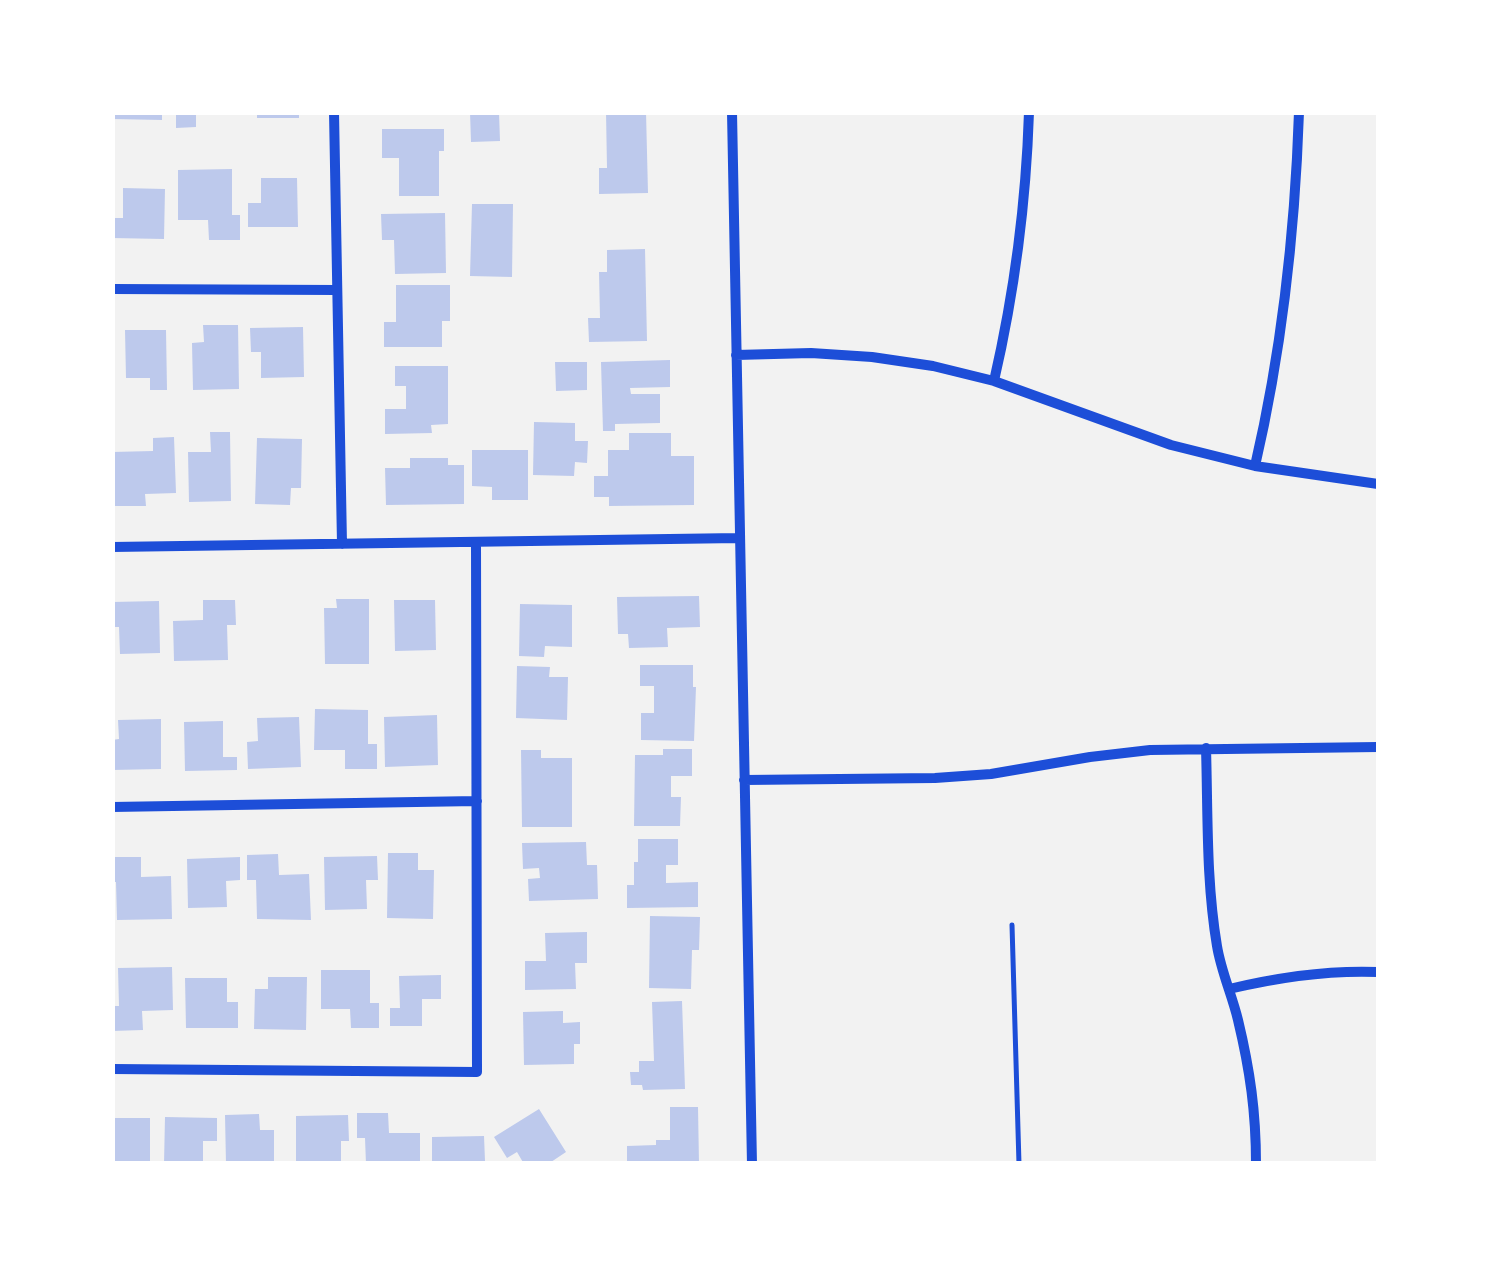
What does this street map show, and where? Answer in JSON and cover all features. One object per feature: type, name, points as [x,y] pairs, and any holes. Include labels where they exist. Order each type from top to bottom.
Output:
[{"type":"street","points":[[334,112],[342,544]]},
{"type":"street","points":[[732,112],[752,1164]]},
{"type":"street","points":[[994,382],[1017,265],[1027,187],[1030,112]]},
{"type":"street","points":[[1255,466],[1290,263],[1298,112]]},
{"type":"street","points":[[112,289],[338,290]]},
{"type":"street","points":[[736,355],[812,353],[933,366],[994,382],[1171,445],[1255,466],[1378,484]]},
{"type":"street","points":[[112,547],[739,538]]},
{"type":"street","points":[[112,1069],[477,1072],[476,542]]},
{"type":"street","points":[[744,780],[935,778],[991,774],[1090,757],[1206,748],[1378,747]]},
{"type":"street","points":[[1206,748],[1211,904],[1218,952],[1237,1018],[1256,1113],[1256,1164]]},
{"type":"street","points":[[112,806],[477,801]]},
{"type":"street","points":[[1229,989],[1335,970],[1378,972]]},
{"type":"lane","points":[[1012,925],[1020,1164]]},
{"type":"building","points":[[112,112],[162,112],[162,120],[112,119]]},
{"type":"building","points":[[176,112],[196,112],[196,127],[176,128]]},
{"type":"building","points":[[257,112],[299,112],[299,118],[257,118]]},
{"type":"building","points":[[470,112],[499,112],[500,141],[471,142]]},
{"type":"building","points":[[606,112],[646,112],[648,193],[599,194],[599,168],[607,168]]},
{"type":"building","points":[[382,129],[444,129],[444,151],[439,151],[439,196],[399,196],[399,158],[382,158]]},
{"type":"building","points":[[232,169],[232,215],[240,215],[240,240],[209,240],[208,220],[178,220],[178,170]]},
{"type":"building","points":[[261,178],[297,178],[298,227],[248,227],[248,203],[261,203]]},
{"type":"building","points":[[123,188],[165,189],[164,239],[112,238],[113,218],[123,218]]},
{"type":"building","points":[[472,204],[513,204],[512,277],[470,276]]},
{"type":"building","points":[[445,213],[446,273],[395,274],[394,240],[382,240],[381,214]]},
{"type":"building","points":[[645,249],[647,341],[589,342],[588,318],[600,318],[599,272],[607,272],[607,250]]},
{"type":"building","points":[[396,285],[450,285],[450,321],[442,321],[442,347],[384,347],[384,322],[396,322]]},
{"type":"building","points":[[203,325],[238,325],[239,389],[193,390],[192,343],[204,342]]},
{"type":"building","points":[[303,327],[304,377],[261,378],[261,352],[251,352],[250,328]]},
{"type":"building","points":[[125,330],[166,330],[167,390],[150,390],[150,378],[126,378]]},
{"type":"building","points":[[670,360],[670,387],[630,388],[631,394],[660,394],[660,423],[615,424],[615,431],[603,431],[601,362]]},
{"type":"building","points":[[555,362],[587,362],[587,390],[556,391]]},
{"type":"building","points":[[395,366],[448,366],[448,424],[431,425],[432,433],[385,434],[385,409],[406,409],[406,386],[395,386]]},
{"type":"building","points":[[534,422],[575,423],[575,441],[588,441],[587,463],[575,462],[574,476],[533,475]]},
{"type":"building","points":[[210,432],[230,432],[231,501],[189,502],[188,452],[211,452]]},
{"type":"building","points":[[629,433],[671,433],[671,456],[694,456],[694,505],[609,506],[609,497],[594,497],[594,476],[608,476],[608,450],[629,450]]},
{"type":"building","points":[[174,437],[176,493],[145,494],[146,506],[113,506],[112,452],[153,451],[153,438]]},
{"type":"building","points":[[257,438],[302,439],[301,488],[291,488],[290,505],[255,504]]},
{"type":"building","points":[[472,450],[528,450],[528,500],[492,500],[492,487],[472,486]]},
{"type":"building","points":[[410,458],[448,458],[448,465],[464,465],[464,504],[386,505],[385,468],[410,468]]},
{"type":"building","points":[[699,596],[700,627],[667,628],[668,647],[629,648],[628,634],[618,634],[617,597]]},
{"type":"building","points":[[336,599],[369,599],[369,664],[325,664],[324,608],[337,608]]},
{"type":"building","points":[[203,600],[235,600],[236,625],[227,625],[228,660],[174,661],[173,621],[203,620]]},
{"type":"building","points":[[394,600],[435,600],[436,650],[395,651]]},
{"type":"building","points":[[159,601],[160,653],[120,654],[119,627],[112,627],[112,602]]},
{"type":"building","points":[[520,604],[572,605],[572,647],[545,646],[544,657],[519,656]]},
{"type":"building","points":[[640,665],[693,665],[694,741],[641,740],[641,713],[654,713],[654,686],[640,686]]},
{"type":"building","points":[[517,666],[550,667],[549,677],[568,677],[567,720],[516,718]]},
{"type":"building","points":[[315,709],[368,710],[368,744],[377,744],[377,769],[345,769],[345,750],[314,750]]},
{"type":"building","points":[[437,715],[438,765],[385,767],[384,717]]},
{"type":"building","points":[[299,717],[301,767],[248,769],[247,742],[258,741],[257,718]]},
{"type":"building","points":[[161,719],[161,769],[112,770],[112,740],[119,739],[118,720]]},
{"type":"building","points":[[223,721],[223,757],[237,757],[237,770],[185,771],[184,722]]},
{"type":"building","points":[[663,749],[692,749],[692,776],[671,776],[671,797],[681,797],[680,826],[634,826],[635,755],[663,755]]},
{"type":"building","points":[[521,750],[541,750],[541,758],[572,758],[572,827],[522,827]]},
{"type":"building","points":[[638,839],[678,839],[678,865],[666,865],[666,883],[698,882],[698,907],[627,908],[627,885],[634,885],[634,862],[638,862]]},
{"type":"building","points":[[586,842],[587,865],[597,865],[598,899],[529,901],[528,879],[540,878],[539,868],[523,869],[522,843]]},
{"type":"building","points":[[388,853],[418,853],[418,870],[434,870],[433,919],[387,918]]},
{"type":"building","points":[[278,854],[279,875],[309,874],[311,920],[257,919],[256,880],[247,880],[247,855]]},
{"type":"building","points":[[377,856],[378,880],[366,880],[367,909],[325,910],[324,857]]},
{"type":"building","points":[[112,857],[141,857],[141,877],[171,876],[172,919],[117,920]]},
{"type":"building","points":[[240,857],[240,880],[226,881],[227,907],[188,908],[187,859]]},
{"type":"building","points":[[650,916],[700,917],[699,950],[692,950],[691,989],[649,988]]},
{"type":"building","points":[[587,932],[587,963],[575,963],[576,989],[525,990],[525,961],[546,961],[545,933]]},
{"type":"building","points":[[172,967],[173,1010],[142,1011],[143,1030],[112,1031],[112,1006],[119,1006],[118,968]]},
{"type":"building","points":[[321,970],[370,970],[370,1003],[379,1003],[379,1028],[351,1028],[350,1009],[321,1009]]},
{"type":"building","points":[[441,975],[441,999],[422,999],[422,1026],[390,1026],[390,1008],[400,1008],[399,976]]},
{"type":"building","points":[[268,977],[307,977],[306,1030],[254,1029],[255,989],[268,989]]},
{"type":"building","points":[[185,978],[227,978],[227,1002],[238,1002],[238,1028],[186,1028]]},
{"type":"building","points":[[682,1001],[685,1089],[643,1090],[642,1085],[631,1085],[630,1072],[639,1072],[639,1061],[654,1061],[652,1002]]},
{"type":"building","points":[[563,1011],[563,1023],[580,1022],[580,1044],[574,1044],[574,1064],[524,1065],[523,1012]]},
{"type":"building","points":[[670,1107],[698,1107],[699,1164],[627,1164],[627,1146],[656,1145],[656,1140],[670,1140]]},
{"type":"building","points":[[539,1109],[566,1152],[548,1164],[524,1164],[517,1152],[507,1158],[494,1137]]},
{"type":"building","points":[[357,1113],[388,1113],[389,1133],[420,1133],[420,1164],[366,1164],[365,1138],[357,1138]]},
{"type":"building","points":[[259,1114],[260,1130],[274,1130],[274,1164],[226,1164],[225,1115]]},
{"type":"building","points":[[348,1115],[349,1141],[341,1141],[341,1164],[296,1164],[296,1116]]},
{"type":"building","points":[[165,1117],[217,1118],[217,1141],[203,1141],[203,1164],[164,1164]]},
{"type":"building","points":[[112,1118],[150,1118],[150,1164],[112,1164]]},
{"type":"building","points":[[484,1136],[485,1161],[432,1164],[432,1137]]}]
